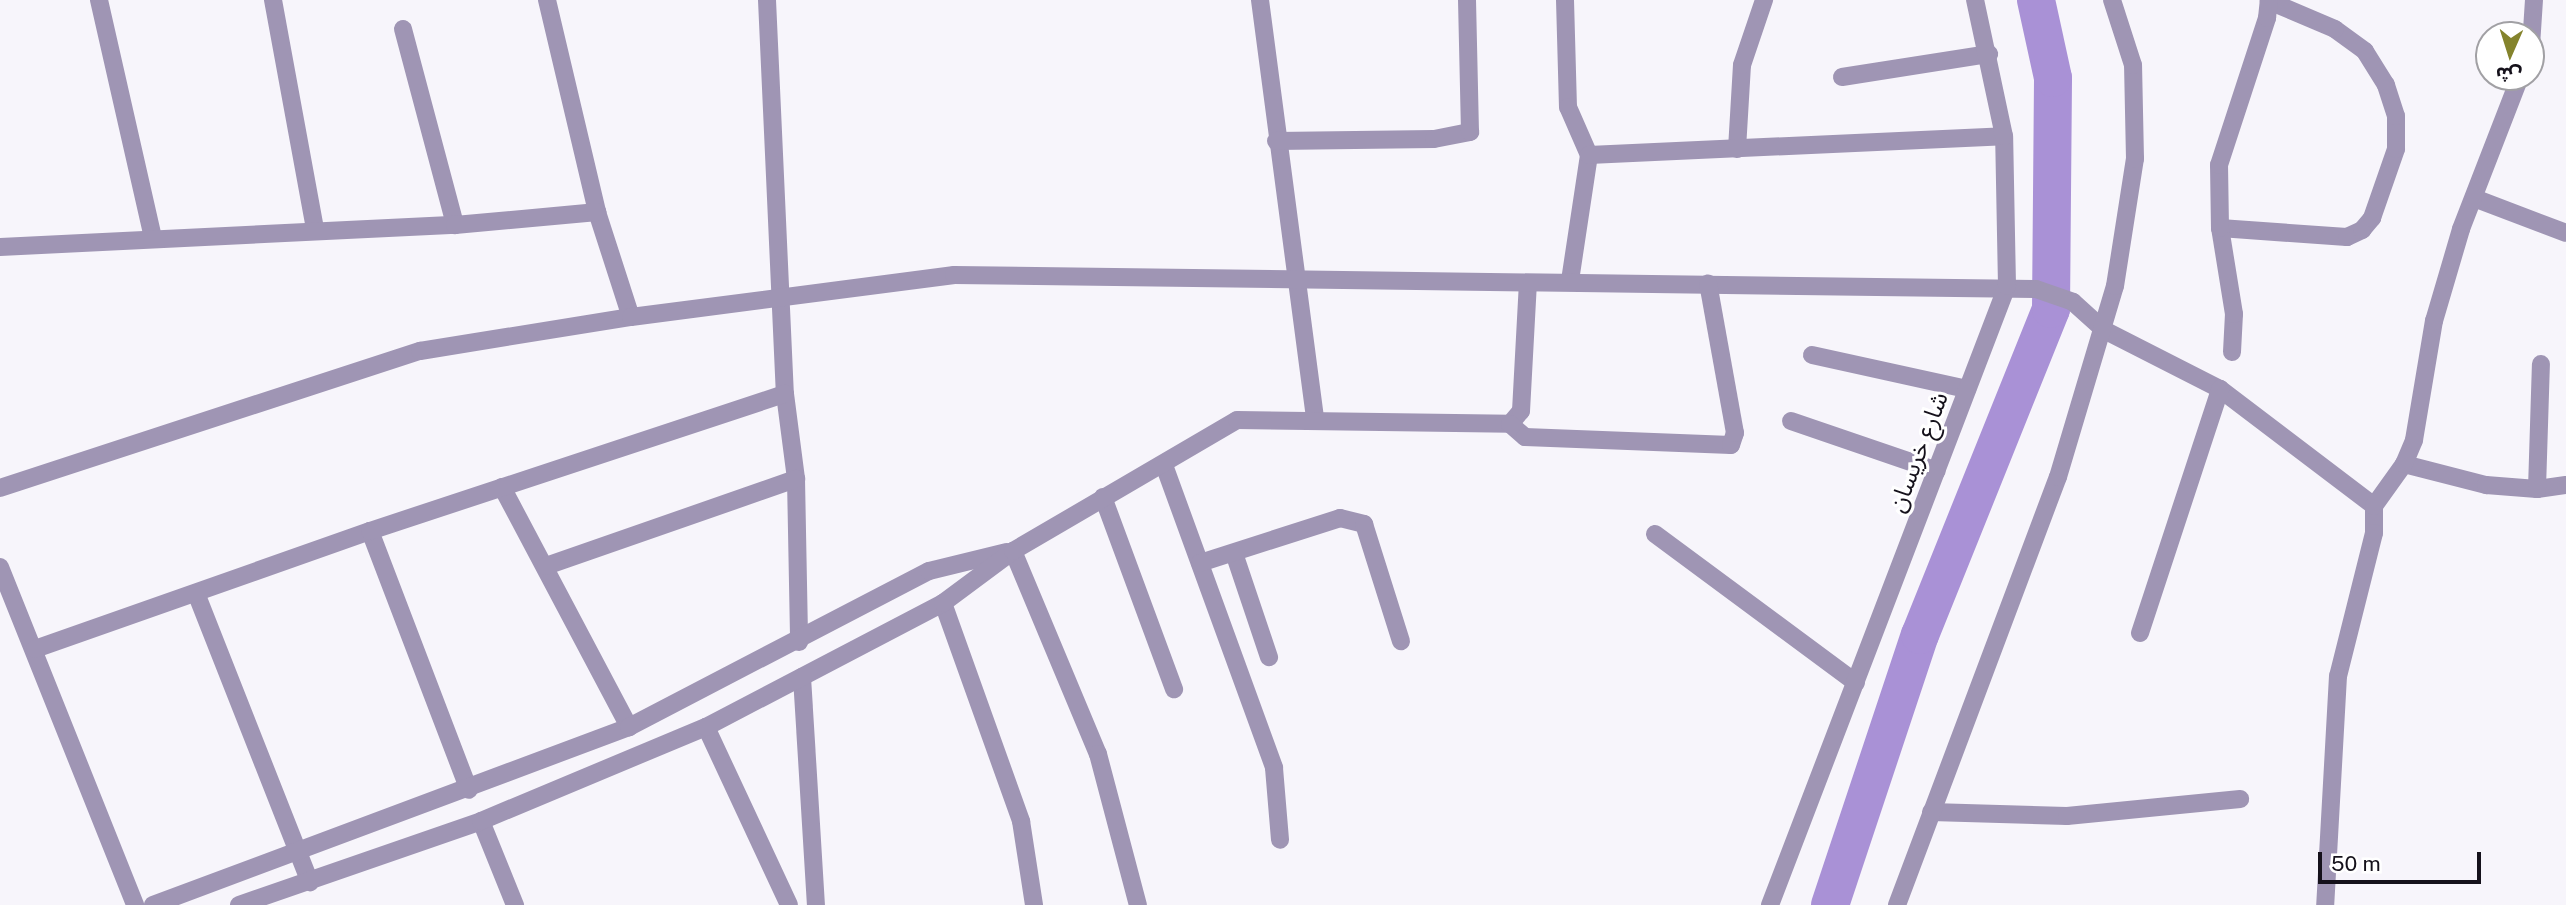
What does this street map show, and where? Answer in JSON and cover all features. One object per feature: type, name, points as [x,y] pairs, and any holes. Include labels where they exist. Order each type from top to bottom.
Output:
[{"type":"street","points":[[99,0],[153,238]]},
{"type":"street","points":[[273,0],[314,229]]},
{"type":"street","points":[[547,0],[597,212],[631,317]]},
{"type":"street","points":[[767,0],[785,394],[796,479],[799,642]]},
{"type":"street","points":[[1260,0],[1276,141],[1315,420]]},
{"type":"street","points":[[1276,141],[1434,139],[1470,132],[1467,0]]},
{"type":"street","points":[[1565,0],[1568,107],[1589,155],[1570,281]]},
{"type":"street","points":[[1737,149],[1742,65],[1764,0]]},
{"type":"street","name":"شارع خريسان","points":[[1770,905],[2007,286],[2004,136],[1989,54],[1975,0]]},
{"type":"street","points":[[1897,905],[2058,477],[2104,330],[2135,159],[2133,65],[2112,0]]},
{"type":"street","points":[[2533,21],[2534,0]]},
{"type":"street","points":[[2220,228],[2347,237],[2362,230],[2372,218],[2396,149],[2396,116],[2386,85],[2365,51],[2335,29],[2269,1],[2267,18],[2225,137],[2219,165],[2220,228],[2234,314],[2232,352]]},
{"type":"street","points":[[403,29],[455,225]]},
{"type":"street","points":[[1842,77],[1989,54]]},
{"type":"street","points":[[2325,905],[2337,676],[2374,533],[2374,506],[2404,464],[2414,440],[2434,321],[2474,198],[2515,91]]},
{"type":"street","points":[[1589,155],[2004,136]]},
{"type":"street","points":[[2474,198],[2566,233]]},
{"type":"street","points":[[0,247],[314,229],[455,225],[597,212]]},
{"type":"street","points":[[0,488],[420,351],[631,317],[954,275],[1295,277],[1528,283],[1570,281],[2007,286],[2036,289],[2073,302],[2104,330],[2220,389],[2374,506]]},
{"type":"street","points":[[239,905],[481,821],[706,727],[943,603],[1013,551],[1237,420],[1510,424],[1525,437],[1731,445],[1735,433],[1708,282]]},
{"type":"street","points":[[1510,424],[1521,411],[1528,283]]},
{"type":"street","points":[[1812,355],[1967,389]]},
{"type":"street","points":[[2536,489],[2541,364]]},
{"type":"street","points":[[2140,633],[2220,389]]},
{"type":"street","points":[[35,649],[502,486],[785,394]]},
{"type":"street","points":[[1791,421],[1937,471]]},
{"type":"street","points":[[2404,464],[2486,485],[2536,489],[2566,485]]},
{"type":"street","points":[[1164,465],[1274,768],[1280,839]]},
{"type":"street","points":[[546,566],[796,479]]},
{"type":"street","points":[[502,486],[629,727]]},
{"type":"street","points":[[1103,497],[1174,689]]},
{"type":"street","points":[[1200,564],[1340,518],[1364,524],[1401,642]]},
{"type":"street","points":[[370,531],[469,790]]},
{"type":"street","points":[[1655,534],[1856,683]]},
{"type":"street","points":[[153,905],[469,790],[629,727],[799,642],[929,571],[1013,551]]},
{"type":"street","points":[[1013,551],[1098,754],[1138,905]]},
{"type":"street","points":[[1234,553],[1269,657]]},
{"type":"street","points":[[0,567],[135,905]]},
{"type":"street","points":[[196,593],[301,852],[310,882]]},
{"type":"street","points":[[943,603],[1021,821],[1034,905]]},
{"type":"street","points":[[802,677],[816,905]]},
{"type":"street","points":[[706,727],[789,905]]},
{"type":"street","points":[[1931,812],[2067,816],[2240,799]]},
{"type":"street","points":[[481,821],[515,905]]},
{"type":"waterway","points":[[1830,905],[1920,635],[2051,309],[2053,78],[2036,0]]}]
